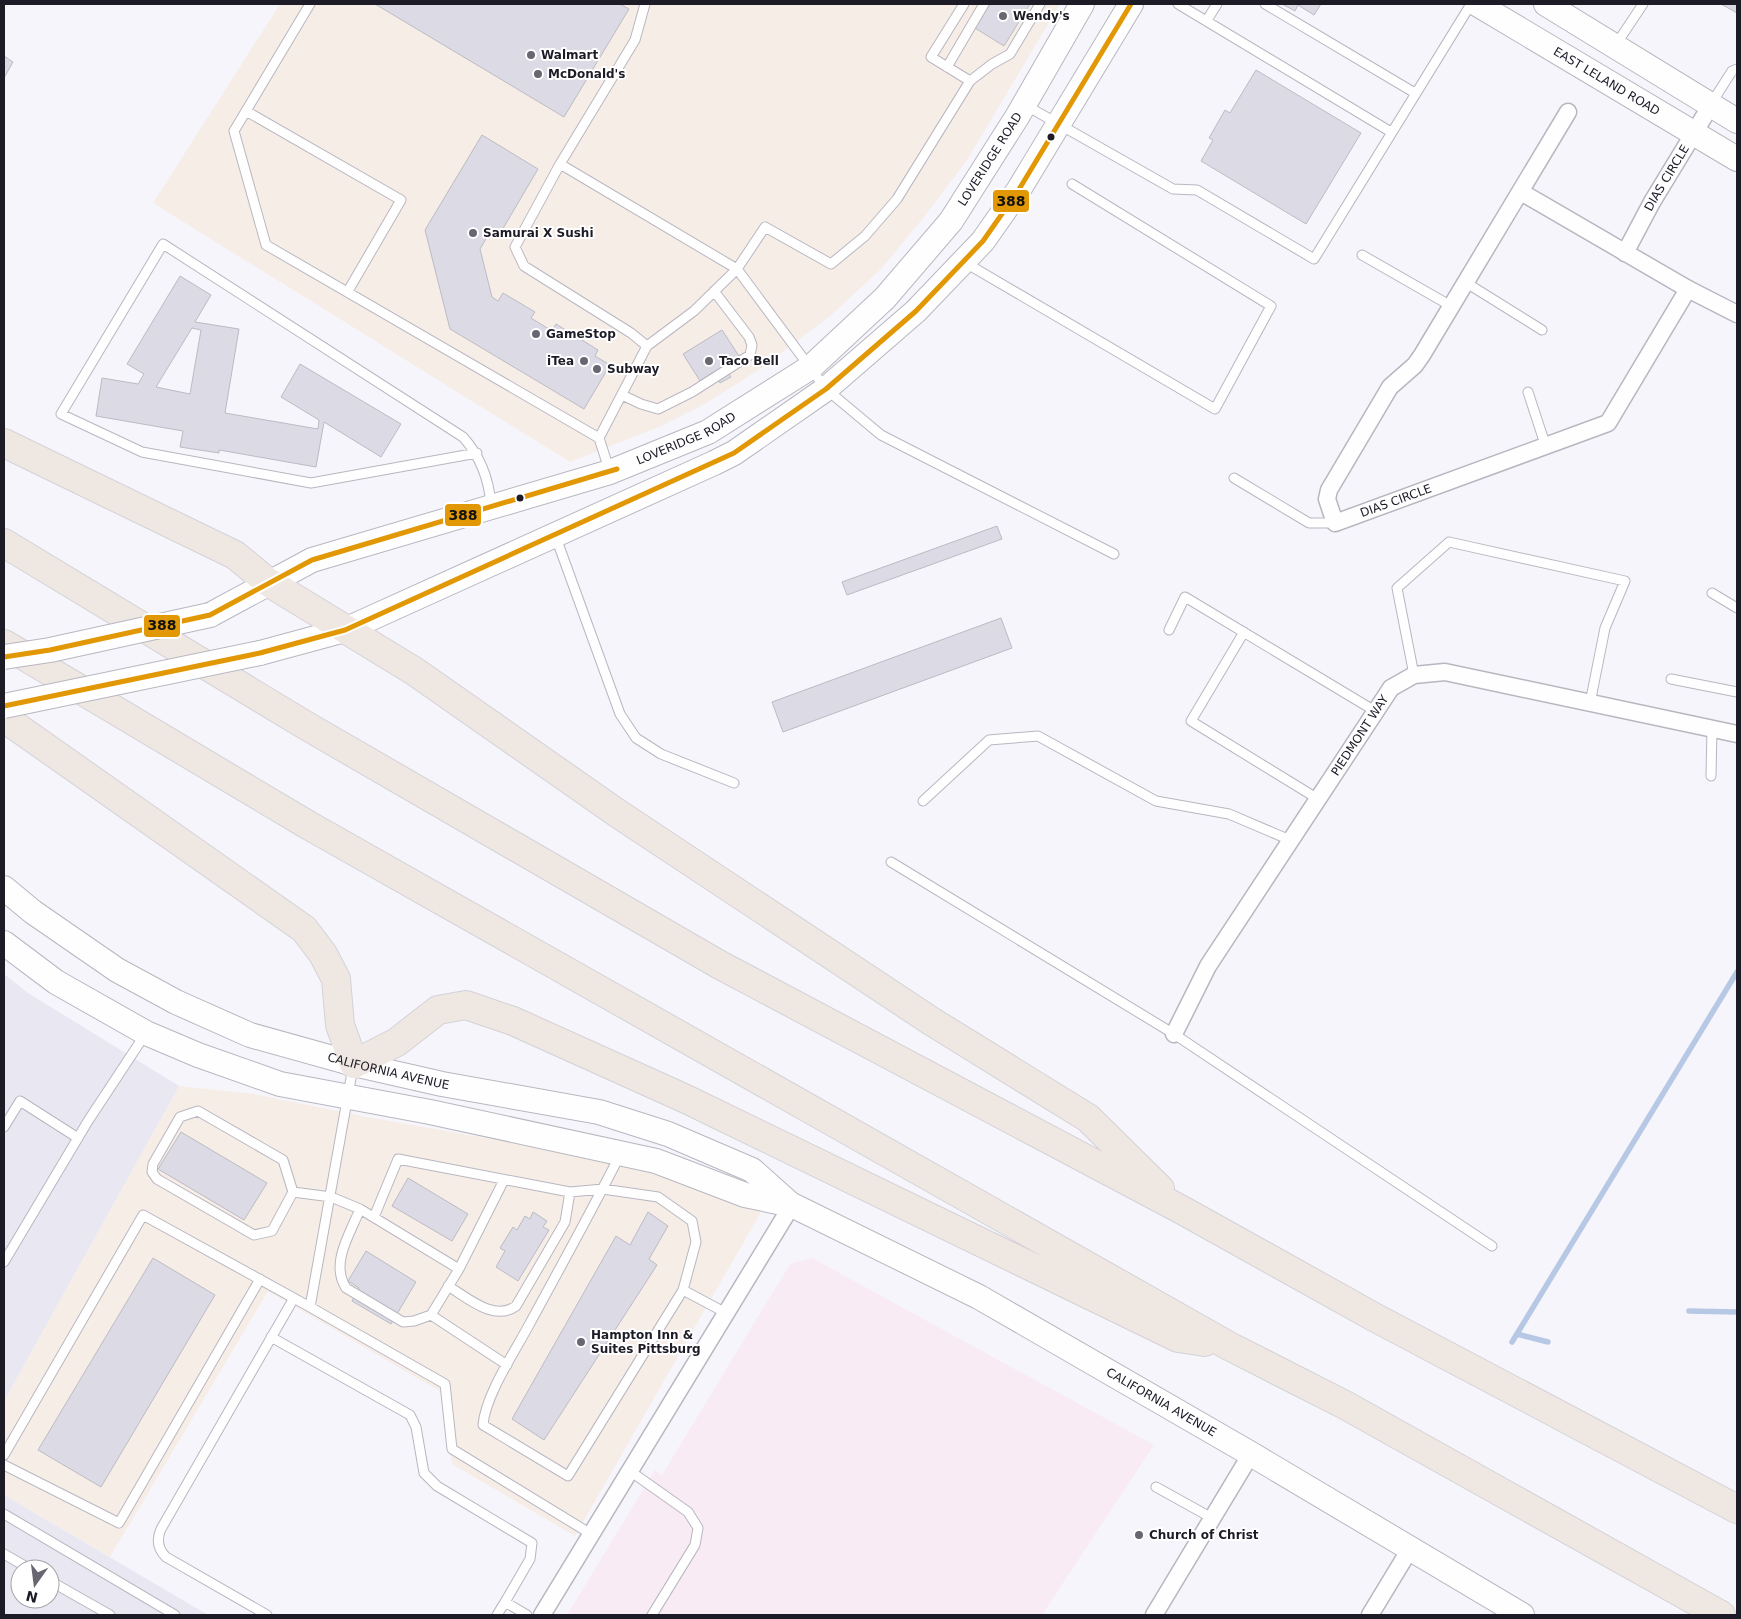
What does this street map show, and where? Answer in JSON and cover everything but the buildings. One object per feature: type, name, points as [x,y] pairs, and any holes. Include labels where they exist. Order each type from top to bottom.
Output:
[{"type":"highway","points":[[4,443],[235,556],[268,582],[414,671],[617,813],[931,1021],[1088,1118],[1182,1210]]},
{"type":"highway","points":[[4,543],[305,725],[720,964],[1182,1210],[1374,1317],[1737,1509]]},
{"type":"highway","points":[[4,644],[308,825],[1229,1346],[1378,1424],[1721,1615]]},
{"type":"highway","points":[[4,718],[304,930],[323,954],[336,979],[340,1025],[354,1064],[398,1042],[438,1010],[466,1005],[513,1021],[686,1099],[1178,1338],[1229,1346]]},
{"type":"main road","name":"LOVERIDGE ROAD","points":[[4,657],[50,650],[210,615],[268,582],[312,560],[610,472],[708,432],[811,367],[885,298],[951,221],[1024,104],[1082,4]]},
{"type":"main road","points":[[4,706],[260,653],[345,630],[734,453],[826,389],[916,311],[983,241],[1059,124],[1131,4]]},
{"type":"main road","name":"EAST LELAND ROAD","points":[[1477,4],[1737,158]]},
{"type":"main road","points":[[1546,4],[1737,121]]},
{"type":"main road","name":"CALIFORNIA AVENUE","points":[[4,888],[33,912],[117,970],[176,1002],[250,1035],[354,1064],[442,1084],[599,1112],[668,1134],[752,1170],[792,1205]]},
{"type":"main road","name":"CALIFORNIA AVENUE","points":[[4,943],[56,982],[146,1033],[198,1055],[280,1084],[430,1112],[656,1161],[745,1195],[792,1205],[979,1297],[1251,1454],[1522,1615]]},
{"type":"street","name":"DIAS CIRCLE","points":[[1625,253],[1652,202],[1711,105]]},
{"type":"street","points":[[1335,523],[1328,506],[1329,490],[1390,387],[1418,361],[1568,112]]},
{"type":"street","points":[[1521,192],[1625,253],[1737,314]]},
{"type":"street","name":"DIAS CIRCLE","points":[[1335,523],[1608,423],[1688,288]]},
{"type":"street","name":"PIEDMONT WAY","points":[[1174,1034],[1208,966],[1391,688],[1414,675],[1445,672],[1737,734]]},
{"type":"street","points":[[542,1615],[792,1205]]},
{"type":"street","points":[[1154,1615],[1251,1454]]},
{"type":"street","points":[[1370,1615],[1410,1549]]},
{"type":"lane","points":[[310,4],[234,131],[266,245],[598,438],[610,472]]},
{"type":"lane","points":[[645,4],[635,40],[560,164],[515,246],[524,266],[632,333],[647,346]]},
{"type":"lane","points":[[964,4],[932,57],[970,81]]},
{"type":"lane","points":[[947,66],[984,4]]},
{"type":"lane","points":[[598,438],[647,346],[694,311],[737,269],[765,228],[831,264],[865,236],[897,199],[970,81],[992,64],[1010,54],[1040,4]]},
{"type":"lane","points":[[1178,4],[1391,132]]},
{"type":"lane","points":[[1207,20],[1217,4]]},
{"type":"lane","points":[[1265,4],[1416,93]]},
{"type":"lane","points":[[1024,104],[1173,189],[1197,190],[1314,259],[1471,4]]},
{"type":"lane","points":[[1615,46],[1643,4]]},
{"type":"lane","points":[[1711,105],[1732,71],[1737,68]]},
{"type":"lane","points":[[246,111],[401,200],[348,291]]},
{"type":"lane","points":[[560,164],[737,269],[826,389],[881,435],[1114,554]]},
{"type":"lane","points":[[963,262],[1216,409],[1271,306],[1072,184]]},
{"type":"lane","points":[[477,453],[311,483],[142,452],[61,414],[163,244],[463,437],[477,453],[490,488],[491,508]]},
{"type":"lane","points":[[1362,255],[1451,306]]},
{"type":"lane","points":[[1465,282],[1542,330]]},
{"type":"lane","points":[[622,395],[641,404],[658,408],[692,392],[747,358],[751,352],[752,342],[714,291]]},
{"type":"lane","points":[[1528,392],[1546,447]]},
{"type":"lane","points":[[1234,478],[1309,523],[1335,523]]},
{"type":"lane","points":[[555,535],[620,714],[636,738],[661,754],[734,784]]},
{"type":"lane","points":[[1414,675],[1397,588],[1449,542],[1625,581],[1605,628],[1590,702]]},
{"type":"lane","points":[[1712,593],[1737,608]]},
{"type":"lane","points":[[1168,630],[1185,597],[1376,711]]},
{"type":"lane","points":[[1244,632],[1191,721],[1318,798]]},
{"type":"lane","points":[[1671,678],[1737,692]]},
{"type":"lane","points":[[1711,776],[1712,728]]},
{"type":"lane","points":[[923,801],[989,740],[1038,736],[1156,801],[1229,814],[1290,840]]},
{"type":"lane","points":[[891,862],[1174,1034],[1492,1246]]},
{"type":"lane","points":[[4,1262],[78,1138],[146,1033]]},
{"type":"lane","points":[[310,1307],[354,1064]]},
{"type":"lane","points":[[4,1127],[20,1101],[78,1138]]},
{"type":"lane","points":[[198,1111],[283,1160],[293,1192],[272,1231],[254,1235],[157,1179],[152,1172],[153,1164],[180,1117],[198,1111]]},
{"type":"lane","points":[[374,1217],[398,1159],[570,1192],[603,1189],[658,1197],[692,1221],[696,1242],[683,1290],[568,1476],[483,1425],[484,1414],[507,1365],[603,1189],[621,1153]]},
{"type":"lane","points":[[360,1209],[340,1263],[341,1279],[346,1288],[403,1322],[414,1321],[431,1315],[459,1269],[504,1180]]},
{"type":"lane","points":[[293,1192],[331,1197],[360,1209],[459,1269]]},
{"type":"lane","points":[[448,1286],[492,1311],[508,1312],[516,1306],[565,1222],[570,1192]]},
{"type":"lane","points":[[4,1455],[143,1215],[445,1384],[452,1449],[591,1534]]},
{"type":"lane","points":[[4,1465],[118,1523],[260,1280]]},
{"type":"lane","points":[[683,1290],[726,1313]]},
{"type":"lane","points":[[267,1615],[166,1557],[158,1541],[161,1529],[294,1298]]},
{"type":"lane","points":[[431,1315],[507,1365]]},
{"type":"lane","points":[[271,1337],[410,1415],[416,1427],[424,1473],[437,1486],[532,1543],[530,1558],[497,1615]]},
{"type":"lane","points":[[630,1471],[688,1512],[698,1528],[695,1545],[652,1615]]},
{"type":"lane","points":[[1156,1488],[1212,1518]]},
{"type":"lane","points":[[4,1514],[175,1615]]},
{"type":"lane","points":[[60,1587],[110,1615]]},
{"type":"lane","points":[[505,1602],[527,1615]]},
{"type":"shaded area","points":[[280,4],[1060,4],[969,157],[924,217],[881,269],[830,316],[763,367],[705,404],[659,427],[570,462],[153,203]]},
{"type":"shaded area","points":[[4,974],[28,993],[179,1086],[4,1401]]},
{"type":"shaded area","points":[[179,1086],[254,1094],[367,1117],[655,1168],[761,1212],[575,1536],[452,1464],[441,1392],[268,1291],[110,1557],[4,1495],[4,1401]]},
{"type":"shaded area","points":[[812,1258],[1154,1445],[1042,1615],[567,1615],[655,1470],[662,1475],[790,1264]]},
{"type":"shaded area","points":[[4,1495],[208,1615],[4,1615]]},
{"type":"waterway","points":[[1512,1342],[1737,972]]},
{"type":"waterway","points":[[1689,1311],[1737,1312]]},
{"type":"waterway","points":[[1517,1334],[1548,1342]]},
{"type":"transit line","name":"388","points":[[4,706],[260,653],[345,630],[734,453],[826,389],[916,311],[983,241],[1018,191],[1131,4]]},
{"type":"transit line","name":"388","points":[[4,657],[50,650],[210,615],[312,560],[617,469]]},
{"type":"place","name":"Wendy's","points":[[1003,16]]},
{"type":"place","name":"Walmart","points":[[531,55]]},
{"type":"place","name":"McDonald's","points":[[538,74]]},
{"type":"place","name":"Samurai X Sushi","points":[[473,233]]},
{"type":"place","name":"GameStop","points":[[536,334]]},
{"type":"place","name":"iTea","points":[[584,361]]},
{"type":"place","name":"Taco Bell","points":[[709,361]]},
{"type":"place","name":"Subway","points":[[597,369]]},
{"type":"place","name":"Hampton Inn & Suites Pittsburg","points":[[581,1342]]},
{"type":"place","name":"Church of Christ","points":[[1139,1535]]}]
